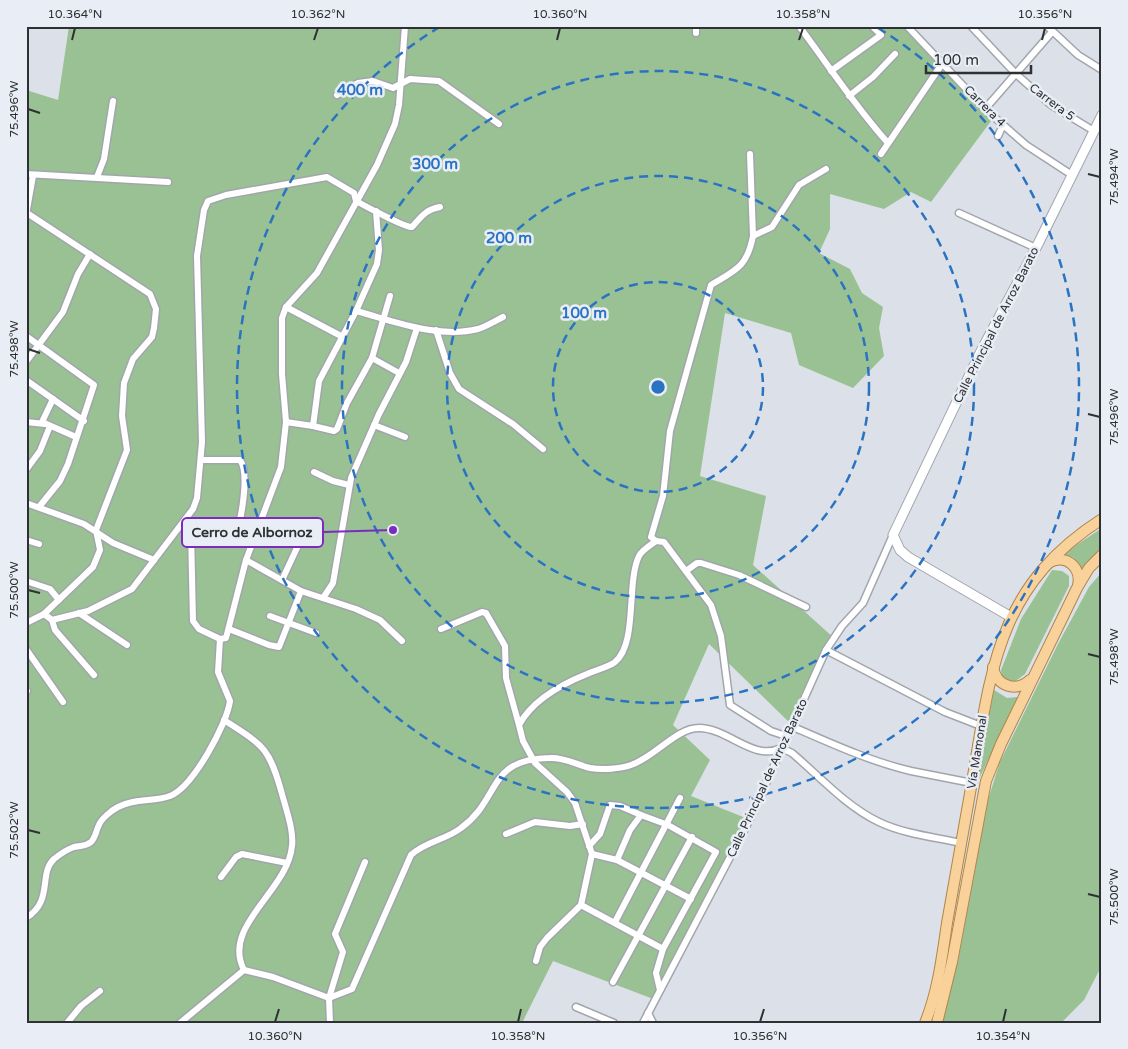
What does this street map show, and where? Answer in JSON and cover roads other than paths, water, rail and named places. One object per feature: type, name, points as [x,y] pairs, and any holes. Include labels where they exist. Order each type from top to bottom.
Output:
[{"type":"main road","name":"Vía Mamonal","points":[[925,1023],[937,981],[993,666],[1011,617],[1034,579],[1074,538],[1102,519]]},
{"type":"main road","name":"Vía Mamonal","points":[[936,1023],[952,962],[986,781],[1031,679],[1077,588],[1089,568],[1102,555]]},
{"type":"main road","points":[[1049,562],[1061,559],[1073,564],[1079,575],[1077,588]]},
{"type":"main road","points":[[993,666],[1000,682],[1010,687],[1022,686],[1031,679]]},
{"type":"street","points":[[185,520],[191,532],[193,621],[199,629],[220,639],[226,638],[246,560],[281,467],[286,422],[282,374],[282,318],[286,306],[317,273],[378,165],[395,124],[401,85],[405,26]]},
{"type":"street","points":[[799,26],[814,44],[849,96],[888,143]]},
{"type":"street","points":[[831,71],[881,35],[872,26]]},
{"type":"street","name":"Carrera 4","points":[[907,26],[985,109],[1026,146],[1072,175]]},
{"type":"street","name":"Carrera 5","points":[[971,26],[1016,74],[1051,105],[1094,132]]},
{"type":"street","points":[[1046,26],[1078,55],[1102,70]]},
{"type":"street","points":[[985,109],[1052,32]]},
{"type":"street","points":[[849,96],[873,77],[895,54]]},
{"type":"street","points":[[880,154],[942,64]]},
{"type":"street","points":[[337,95],[358,83],[373,81],[390,88],[401,85],[410,79],[439,81],[499,124]]},
{"type":"street","points":[[97,177],[104,159],[113,101]]},
{"type":"street","name":"Calle Principal de Arroz Barato","points":[[643,1023],[750,819],[826,650],[842,626],[863,603],[893,535],[982,349],[1036,248],[1102,115]]},
{"type":"street","points":[[998,136],[1004,125]]},
{"type":"street","points":[[750,154],[753,236],[750,248],[742,264],[735,272],[711,285],[707,296],[697,342],[670,431],[663,496],[651,536],[656,541],[664,542],[711,606],[721,636],[730,705],[771,731],[786,736]]},
{"type":"street","points":[[753,236],[772,227],[799,185],[826,169]]},
{"type":"street","points":[[26,623],[44,614],[60,600],[93,567],[97,560],[100,550],[96,530],[127,450],[122,416],[124,383],[133,359],[152,337],[156,309],[150,294],[27,214],[30,175],[168,182]]},
{"type":"street","points":[[52,620],[95,608],[132,589],[193,509],[197,498],[202,425],[197,256],[204,210],[208,201],[226,195],[327,177],[354,194],[356,201],[409,228],[412,227],[422,214],[440,207]]},
{"type":"street","points":[[313,426],[319,380],[356,310],[376,264],[380,250],[376,211]]},
{"type":"street","points":[[959,213],[1036,248]]},
{"type":"street","points":[[26,362],[63,312],[78,274],[90,254]]},
{"type":"street","points":[[286,422],[334,431],[337,429],[347,403],[372,358],[382,318],[390,296]]},
{"type":"street","points":[[286,306],[341,336]]},
{"type":"street","points":[[356,310],[417,328],[436,330],[460,331],[478,329],[503,317]]},
{"type":"street","points":[[323,598],[333,583],[349,485],[374,425],[400,373],[417,328]]},
{"type":"street","points":[[436,330],[450,372],[459,389],[513,424],[543,449]]},
{"type":"street","points":[[26,336],[94,385],[84,421],[60,481],[39,507]]},
{"type":"street","points":[[372,358],[400,373]]},
{"type":"street","points":[[26,380],[84,421]]},
{"type":"street","points":[[53,399],[42,422],[76,437]]},
{"type":"street","points":[[26,422],[47,425]]},
{"type":"street","points":[[26,470],[40,450],[47,425]]},
{"type":"street","points":[[374,425],[405,437]]},
{"type":"street","points":[[191,532],[201,530],[236,534],[244,491],[242,462],[240,460],[200,460]]},
{"type":"street","points":[[314,472],[324,478],[349,485]]},
{"type":"street","points":[[26,503],[96,530],[113,543],[154,560]]},
{"type":"street","points":[[282,580],[303,535]]},
{"type":"street","points":[[893,535],[900,550],[908,557],[1011,617]]},
{"type":"street","points":[[26,540],[39,544]]},
{"type":"street","points":[[519,725],[528,710],[565,684],[616,662],[626,644],[632,613],[632,582],[640,554],[656,541]]},
{"type":"street","points":[[246,560],[301,592],[356,609],[380,620],[402,641]]},
{"type":"street","points":[[686,571],[697,563],[701,563],[739,575],[806,607]]},
{"type":"street","points":[[26,581],[50,590],[60,600]]},
{"type":"street","points":[[228,629],[269,645],[280,647],[301,592]]},
{"type":"street","points":[[441,629],[486,612],[505,646],[506,678],[523,742],[533,759],[567,792],[575,803],[592,854],[581,905],[547,938],[540,947],[536,961]]},
{"type":"street","points":[[44,614],[52,620],[55,630],[94,675]]},
{"type":"street","points":[[79,614],[127,645]]},
{"type":"street","points":[[270,616],[316,633]]},
{"type":"street","points":[[26,918],[40,906],[50,866],[54,859],[75,847],[85,847],[94,839],[100,822],[118,807],[139,800],[172,795],[186,783],[204,760],[224,720],[230,701],[218,672],[220,639]]},
{"type":"street","points":[[26,648],[29,659],[63,702]]},
{"type":"street","points":[[826,650],[945,712],[981,726]]},
{"type":"street","points":[[224,720],[259,744],[270,757],[284,801],[292,846],[287,863],[272,892],[249,922],[241,937],[238,952],[239,962],[244,970],[273,977],[329,998],[352,989],[412,855],[425,845],[454,834],[464,827],[487,801],[507,768],[516,763],[552,757],[592,768],[618,768],[639,762],[668,744],[678,734],[695,728],[703,728],[722,734],[762,752],[771,752],[781,748],[792,753],[866,816],[896,829],[961,843]]},
{"type":"street","points":[[791,726],[849,751],[910,770],[972,783]]},
{"type":"street","points":[[615,922],[640,871],[668,825],[680,798]]},
{"type":"street","points":[[589,846],[600,834],[610,805],[620,806],[668,825],[716,852],[663,949],[656,973],[660,990]]},
{"type":"street","points":[[616,860],[630,830],[641,815]]},
{"type":"street","points":[[506,834],[535,822],[570,826],[583,824]]},
{"type":"street","points":[[614,982],[638,934],[692,837]]},
{"type":"street","points":[[221,877],[236,857],[242,854],[287,863]]},
{"type":"street","points":[[592,854],[616,860],[691,899]]},
{"type":"street","points":[[330,1023],[329,998],[343,952],[335,934],[364,862]]},
{"type":"street","points":[[581,905],[663,949]]},
{"type":"street","points":[[180,1023],[244,970]]},
{"type":"street","points":[[67,1023],[81,1006],[100,992]]},
{"type":"street","points":[[576,1007],[614,1023]]},
{"type":"street","points":[[648,1012],[653,1023]]},
{"type":"place","name":"Cerro de Albornoz","points":[[393,530]]}]
